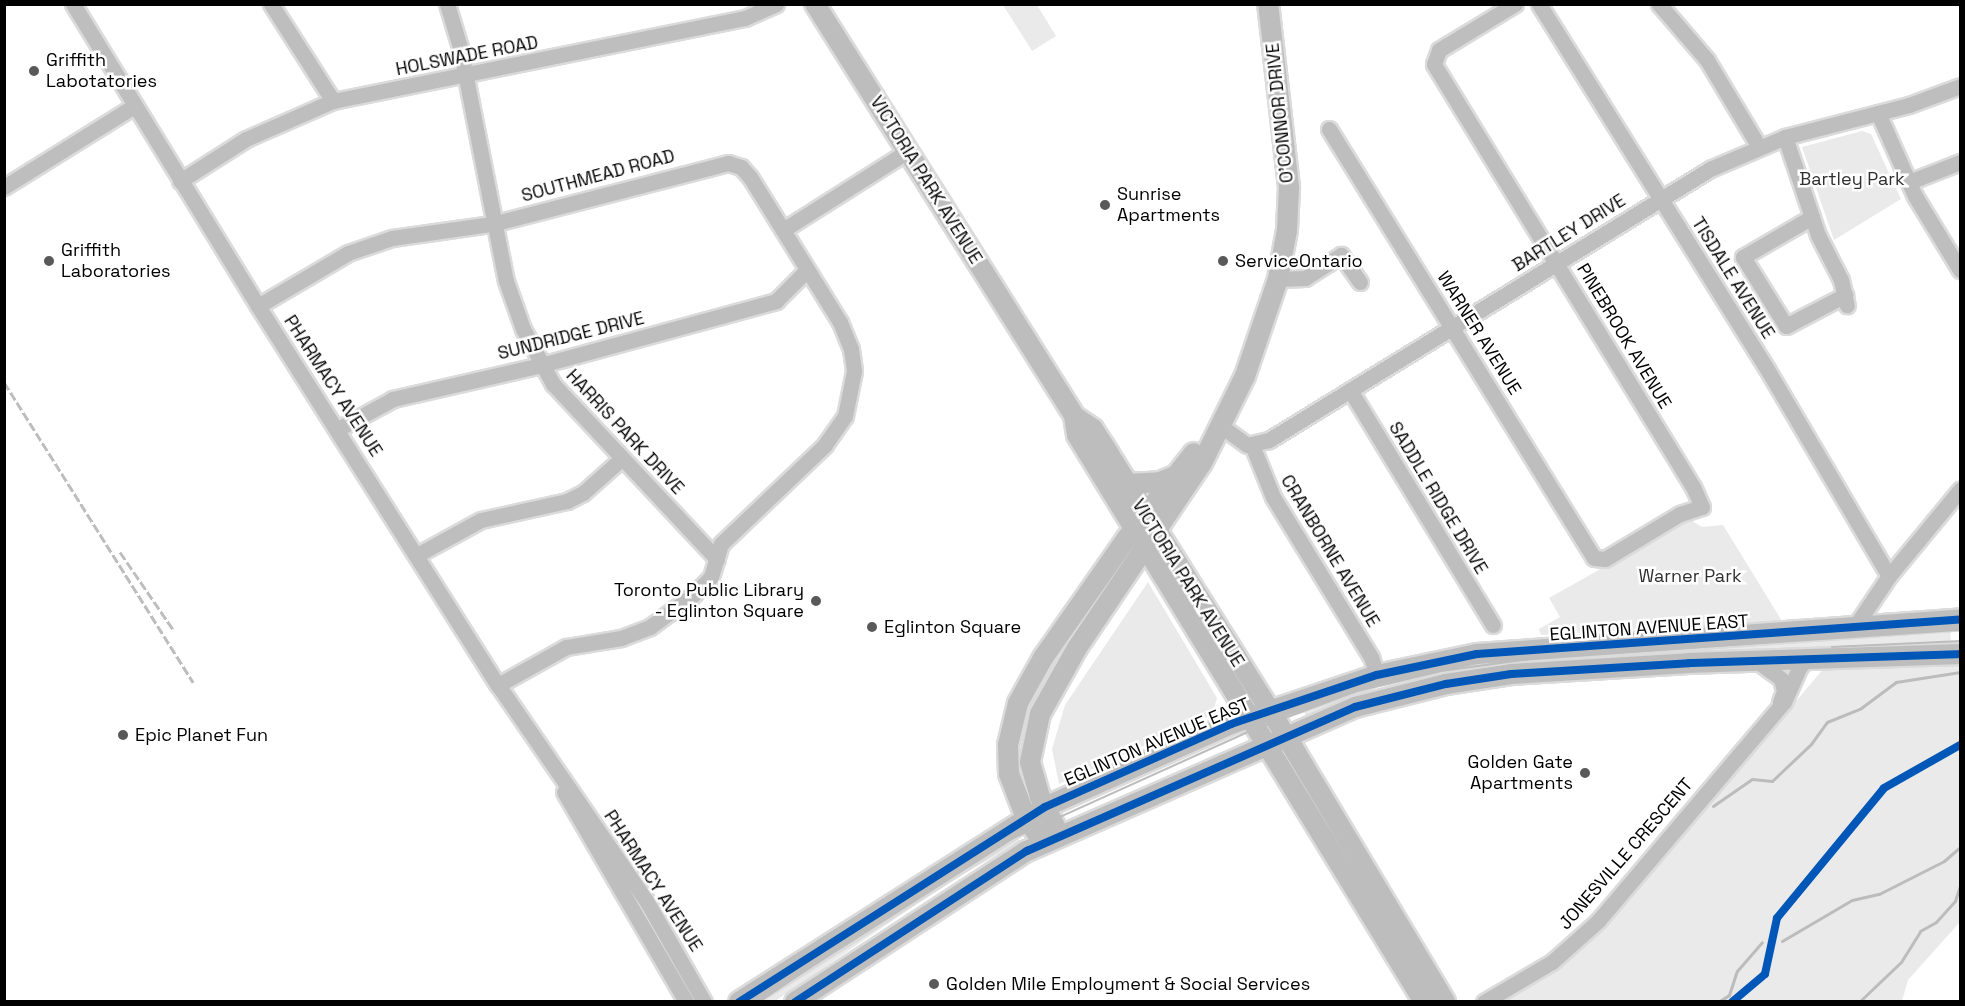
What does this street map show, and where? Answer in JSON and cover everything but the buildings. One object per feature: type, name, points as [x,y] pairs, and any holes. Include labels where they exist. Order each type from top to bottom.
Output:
[{"type":"main road","name":"VICTORIA PARK AVENUE","points":[[815,4],[1074,416],[1077,435],[1118,502],[1140,521]]},
{"type":"main road","name":"O'CONNOR DRIVE","points":[[1151,539],[1221,426],[1262,333],[1278,279],[1287,230],[1289,187],[1287,142],[1268,4]]},
{"type":"main road","name":"VICTORIA PARK AVENUE","points":[[1074,416],[1093,429],[1127,484],[1140,521],[1151,539],[1286,736],[1445,1002]]},
{"type":"main road","name":"O'CONNOR DRIVE","points":[[1140,521],[1221,426]]},
{"type":"main road","points":[[1127,484],[1160,482],[1179,474]]},
{"type":"main road","points":[[1113,559],[1120,533],[1118,502]]},
{"type":"main road","points":[[1052,840],[1026,818],[1008,764],[1014,716],[1043,658],[1140,521]]},
{"type":"main road","name":"VICTORIA PARK AVENUE","points":[[1151,539],[1163,576],[1424,1002]]},
{"type":"main road","points":[[1052,840],[1045,807],[1030,762],[1035,726],[1077,648],[1151,539]]},
{"type":"main road","points":[[1124,578],[1140,574],[1163,576]]},
{"type":"main road","name":"EGLINTON AVENUE EAST","points":[[739,1002],[1045,807],[1248,718],[1377,675],[1477,654],[1960,619]]},
{"type":"main road","name":"EGLINTON AVENUE EAST","points":[[795,1002],[902,930],[1052,840],[1355,707],[1424,689],[1511,674],[1960,654]]},
{"type":"street","name":"PHARMACY AVENUE","points":[[73,4],[258,306],[498,684],[564,786],[572,790],[647,902],[704,1002]]},
{"type":"street","points":[[272,4],[333,102]]},
{"type":"street","name":"HARRIS PARK DRIVE","points":[[447,4],[465,77],[492,224],[513,306],[541,365],[553,384],[620,459],[717,558]]},
{"type":"street","name":"HOLSWADE ROAD","points":[[180,181],[246,139],[333,102],[465,77],[745,18],[776,4]]},
{"type":"street","name":"PINEBROOK AVENUE","points":[[1515,4],[1439,50],[1434,64],[1558,264],[1702,507],[1680,513],[1605,559],[1594,558]]},
{"type":"street","name":"TISDALE AVENUE","points":[[1539,4],[1767,369],[1889,576]]},
{"type":"street","points":[[1659,4],[1707,60],[1759,147]]},
{"type":"street","name":"BARTLEY DRIVE","points":[[1252,445],[1269,440],[1710,170],[1785,137],[1878,113],[1960,86]]},
{"type":"street","points":[[4,187],[134,106]]},
{"type":"street","points":[[1878,113],[1909,182],[1960,270]]},
{"type":"street","name":"WARNER AVENUE","points":[[1329,129],[1594,558]]},
{"type":"street","points":[[1785,137],[1812,217],[1846,300],[1786,326],[1743,257],[1812,217]]},
{"type":"street","points":[[783,230],[908,151]]},
{"type":"street","points":[[1909,182],[1960,162]]},
{"type":"street","name":"SOUTHMEAD ROAD","points":[[258,306],[339,258],[370,244],[492,224],[728,163],[741,167],[750,177],[840,322],[851,349],[854,371],[849,406],[836,433],[721,544],[711,577],[692,596],[650,627],[621,638],[566,647],[498,684]]},
{"type":"street","points":[[1278,279],[1305,278],[1341,255],[1360,282]]},
{"type":"street","name":"SUNDRIDGE DRIVE","points":[[338,429],[393,399],[541,365],[776,301],[807,270]]},
{"type":"street","name":"SADDLE RIDGE DRIVE","points":[[1350,390],[1493,625]]},
{"type":"street","points":[[1221,426],[1252,445]]},
{"type":"street","name":"CRANBORNE AVENUE","points":[[1252,445],[1273,497],[1371,657],[1377,675]]},
{"type":"street","points":[[417,555],[481,520],[567,501],[583,493],[620,459]]},
{"type":"street","points":[[1854,628],[1889,576],[1960,490]]},
{"type":"street","points":[[1877,592],[1882,626]]},
{"type":"street","name":"JONESVILLE CRESCENT","points":[[1484,1002],[1552,962],[1598,921],[1788,697],[1800,666],[1808,660]]},
{"type":"street","points":[[1758,662],[1775,671],[1783,684],[1778,708]]},
{"type":"street","name":"PHARMACY AVENUE","points":[[564,786],[564,795],[686,1002]]},
{"type":"green space","points":[[1003,5],[1037,5],[1056,36],[1032,51]]},
{"type":"green space","name":"Bartley Park","points":[[1862,131],[1871,134],[1901,199],[1834,240],[1802,147]]},
{"type":"green space","name":"Warner Park","points":[[1689,519],[1702,527],[1723,525],[1782,621],[1541,635],[1539,629],[1560,617],[1549,598]]},
{"type":"green space","points":[[1148,582],[1217,698],[1212,715],[1059,784],[1052,749],[1065,705]]},
{"type":"green space","points":[[1950,628],[1951,643],[1650,658],[1329,708],[1306,716],[1304,712],[1389,685],[1499,664],[1592,658],[1615,655],[1615,651]]},
{"type":"green space","points":[[1960,662],[1960,922],[1908,980],[1902,1001],[1504,1002],[1560,968],[1604,930],[1823,669]]},
{"type":"green space","points":[[1015,834],[1020,842],[949,882],[775,1001],[763,1002]]},
{"type":"waterway","points":[[1713,806],[1752,779],[1772,781],[1811,744],[1827,722],[1861,708],[1896,682],[1960,672]]},
{"type":"waterway","points":[[1782,941],[1852,900],[1879,894],[1944,861],[1960,847]]},
{"type":"waterway","points":[[1859,1002],[1901,962],[1920,931],[1936,922],[1955,901],[1960,886]]},
{"type":"waterway","points":[[1718,1002],[1729,995],[1737,971],[1762,942]]},
{"type":"tram line","points":[[759,1002],[939,880],[1000,844],[1255,729],[1357,691],[1441,671],[1537,658],[1960,630]]},
{"type":"tram line","points":[[1832,647],[1960,641]]},
{"type":"railway","points":[[4,382],[193,682]]},
{"type":"railway","points":[[120,552],[174,631]]},
{"type":"cycle path","points":[[739,1002],[1045,807],[1231,724],[1377,675],[1477,654],[1960,619]]},
{"type":"cycle path","points":[[795,1002],[1027,851],[1355,707],[1446,684],[1511,674],[1689,663],[1960,654]]},
{"type":"cycle path","points":[[1732,1002],[1765,974],[1777,918],[1884,788],[1960,745]]},
{"type":"place","name":"Griffith Labotatories","points":[[34,71]]},
{"type":"place","name":"Sunrise Apartments","points":[[1105,205]]},
{"type":"place","name":"Griffith Laboratories","points":[[49,261]]},
{"type":"place","name":"ServiceOntario","points":[[1223,261]]},
{"type":"place","name":"Toronto Public Library - Eglinton Square","points":[[816,601]]},
{"type":"place","name":"Eglinton Square","points":[[872,627]]},
{"type":"place","name":"Epic Planet Fun","points":[[123,735]]},
{"type":"place","name":"Golden Gate Apartments","points":[[1585,773]]},
{"type":"place","name":"Golden Mile Employment & Social Services","points":[[934,984]]}]
